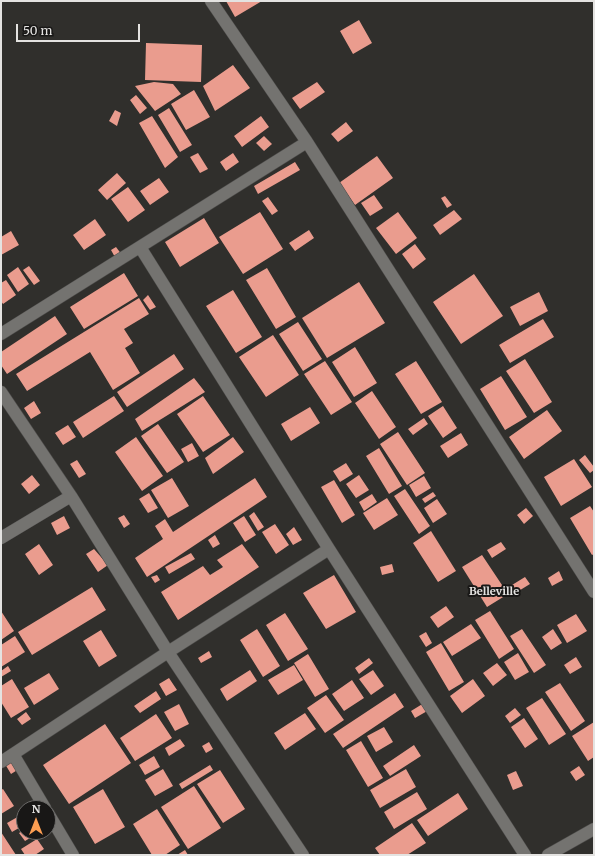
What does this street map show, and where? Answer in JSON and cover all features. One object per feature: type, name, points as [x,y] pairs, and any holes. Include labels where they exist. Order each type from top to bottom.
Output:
[{"type":"street","points":[[211,1],[307,142],[594,592]]},
{"type":"street","points":[[1,334],[307,142]]},
{"type":"street","points":[[140,247],[329,549],[524,855]]},
{"type":"street","points":[[1,392],[71,496],[168,652],[303,855]]},
{"type":"street","points":[[1,538],[71,496]]},
{"type":"street","points":[[1,762],[168,652],[329,549]]},
{"type":"street","points":[[13,754],[40,800]]},
{"type":"street","points":[[56,826],[73,855]]},
{"type":"street","points":[[548,855],[594,828]]},
{"type":"building","points":[[226,1],[262,1],[235,17]]},
{"type":"building","points":[[359,20],[372,43],[353,54],[340,31]]},
{"type":"building","points":[[146,43],[202,45],[201,82],[145,80]]},
{"type":"building","points":[[233,65],[250,88],[215,111],[203,86]]},
{"type":"building","points":[[154,82],[173,84],[181,94],[155,111],[135,86]]},
{"type":"building","points":[[317,82],[325,92],[300,109],[292,98]]},
{"type":"building","points":[[194,90],[210,117],[186,130],[171,104]]},
{"type":"building","points":[[136,95],[147,108],[140,114],[130,100]]},
{"type":"building","points":[[169,108],[192,145],[180,152],[158,115]]},
{"type":"building","points":[[115,110],[121,113],[117,126],[109,121]]},
{"type":"building","points":[[152,116],[178,157],[165,168],[139,123]]},
{"type":"building","points":[[261,116],[269,127],[242,147],[234,136]]},
{"type":"building","points":[[346,122],[353,131],[338,142],[331,134]]},
{"type":"building","points":[[264,136],[272,144],[264,151],[256,143]]},
{"type":"building","points":[[198,153],[208,169],[200,173],[190,157]]},
{"type":"building","points":[[233,153],[239,162],[226,171],[220,162]]},
{"type":"building","points":[[377,156],[393,178],[355,205],[339,183]]},
{"type":"building","points":[[295,162],[300,170],[258,194],[254,186]]},
{"type":"building","points":[[117,173],[126,183],[107,200],[98,190]]},
{"type":"building","points":[[159,178],[169,192],[150,205],[140,191]]},
{"type":"building","points":[[128,187],[145,210],[128,222],[111,199]]},
{"type":"building","points":[[374,195],[383,208],[370,216],[361,203]]},
{"type":"building","points":[[445,196],[452,205],[447,208],[441,198]]},
{"type":"building","points":[[268,197],[278,211],[272,215],[262,201]]},
{"type":"building","points":[[454,210],[462,219],[440,235],[433,225]]},
{"type":"building","points":[[260,212],[283,249],[243,274],[219,237]]},
{"type":"building","points":[[398,212],[417,238],[396,254],[376,228]]},
{"type":"building","points":[[204,218],[219,243],[180,267],[165,242]]},
{"type":"building","points":[[95,219],[106,235],[84,250],[73,235]]},
{"type":"building","points":[[309,230],[314,238],[295,251],[289,243]]},
{"type":"building","points":[[11,231],[19,245],[1,255],[1,237]]},
{"type":"building","points":[[415,244],[426,259],[413,269],[402,254]]},
{"type":"building","points":[[116,247],[122,255],[116,259],[111,250]]},
{"type":"building","points":[[29,266],[40,281],[34,285],[23,270]]},
{"type":"building","points":[[18,267],[29,284],[18,292],[7,275]]},
{"type":"building","points":[[267,268],[296,317],[276,329],[246,280]]},
{"type":"building","points":[[124,273],[138,296],[84,329],[70,307]]},
{"type":"building","points":[[474,274],[503,316],[461,344],[433,302]]},
{"type":"building","points":[[6,280],[16,295],[3,304],[1,301],[1,283]]},
{"type":"building","points":[[359,282],[385,323],[327,358],[302,318]]},
{"type":"building","points":[[233,290],[262,337],[236,353],[206,306]]},
{"type":"building","points":[[539,292],[548,311],[520,326],[510,307]]},
{"type":"building","points":[[148,295],[156,307],[150,310],[143,300]]},
{"type":"building","points":[[139,298],[149,314],[124,329],[133,343],[125,348],[140,373],[113,390],[90,352],[27,391],[16,374]]},
{"type":"building","points":[[55,316],[67,334],[7,374],[1,365],[1,352]]},
{"type":"building","points":[[543,319],[554,337],[510,363],[499,345]]},
{"type":"building","points":[[298,322],[322,359],[303,371],[279,334]]},
{"type":"building","points":[[273,335],[299,375],[266,397],[239,357]]},
{"type":"building","points":[[355,347],[377,383],[354,397],[332,362]]},
{"type":"building","points":[[174,354],[184,369],[127,407],[117,392]]},
{"type":"building","points":[[525,359],[552,402],[534,413],[506,371]]},
{"type":"building","points":[[325,361],[352,402],[331,415],[304,374]]},
{"type":"building","points":[[416,361],[442,402],[421,414],[395,374]]},
{"type":"building","points":[[501,376],[527,417],[505,430],[480,389]]},
{"type":"building","points":[[194,378],[205,392],[142,431],[135,419]]},
{"type":"building","points":[[372,391],[396,427],[379,439],[355,403]]},
{"type":"building","points":[[114,396],[124,411],[83,438],[73,422]]},
{"type":"building","points":[[203,396],[230,435],[203,452],[177,414]]},
{"type":"building","points":[[34,401],[41,413],[31,419],[24,408]]},
{"type":"building","points":[[443,406],[457,428],[443,438],[428,416]]},
{"type":"building","points":[[310,407],[320,423],[291,441],[281,424]]},
{"type":"building","points":[[547,410],[562,431],[524,459],[509,437]]},
{"type":"building","points":[[424,418],[428,424],[413,435],[408,429]]},
{"type":"building","points":[[158,424],[184,462],[167,473],[141,436]]},
{"type":"building","points":[[68,425],[76,437],[63,445],[55,433]]},
{"type":"building","points":[[398,432],[425,473],[407,485],[380,444]]},
{"type":"building","points":[[461,433],[468,445],[448,458],[440,446]]},
{"type":"building","points":[[136,437],[163,476],[142,491],[115,452]]},
{"type":"building","points":[[233,437],[244,452],[213,474],[205,458]]},
{"type":"building","points":[[192,443],[199,456],[188,462],[181,449]]},
{"type":"building","points":[[379,448],[402,486],[389,494],[366,456]]},
{"type":"building","points":[[585,455],[594,467],[594,470],[590,473],[579,460]]},
{"type":"building","points":[[574,459],[592,487],[561,506],[544,477]]},
{"type":"building","points":[[77,460],[86,474],[79,478],[70,464]]},
{"type":"building","points":[[346,463],[353,474],[340,482],[333,471]]},
{"type":"building","points":[[32,475],[40,485],[29,494],[21,484]]},
{"type":"building","points":[[359,475],[369,490],[356,498],[346,484]]},
{"type":"building","points":[[424,476],[431,488],[416,497],[409,485]]},
{"type":"building","points":[[172,478],[189,506],[168,518],[151,490]]},
{"type":"building","points":[[255,478],[267,497],[147,577],[135,558],[163,539],[155,526],[165,519],[173,532]]},
{"type":"building","points":[[334,480],[355,515],[342,523],[321,487]]},
{"type":"building","points":[[405,489],[430,526],[419,534],[394,496]]},
{"type":"building","points":[[433,492],[436,496],[425,503],[422,499]]},
{"type":"building","points":[[149,493],[158,508],[148,513],[139,499]]},
{"type":"building","points":[[372,494],[377,502],[364,511],[359,502]]},
{"type":"building","points":[[387,498],[398,515],[374,530],[363,513]]},
{"type":"building","points":[[437,499],[447,514],[433,523],[424,508]]},
{"type":"building","points":[[590,506],[594,512],[594,554],[592,555],[570,518]]},
{"type":"building","points":[[526,508],[533,516],[524,524],[517,515]]},
{"type":"building","points":[[254,512],[264,527],[258,531],[249,516]]},
{"type":"building","points":[[124,515],[130,524],[124,528],[118,518]]},
{"type":"building","points":[[64,516],[70,528],[57,535],[51,523]]},
{"type":"building","points":[[244,516],[256,535],[245,542],[233,523]]},
{"type":"building","points":[[275,524],[289,545],[276,554],[262,532]]},
{"type":"building","points":[[294,527],[302,540],[293,545],[286,534]]},
{"type":"building","points":[[431,531],[456,571],[438,582],[413,543]]},
{"type":"building","points":[[215,535],[220,544],[213,548],[208,540]]},
{"type":"building","points":[[501,542],[506,549],[492,558],[487,550]]},
{"type":"building","points":[[39,544],[53,565],[39,575],[25,554]]},
{"type":"building","points":[[242,544],[259,567],[178,620],[161,592],[203,566],[210,575],[223,567],[217,560]]},
{"type":"building","points":[[94,549],[108,565],[98,572],[86,554]]},
{"type":"building","points":[[191,553],[195,559],[169,574],[165,567]]},
{"type":"building","points":[[482,555],[508,594],[487,607],[462,567]]},
{"type":"building","points":[[392,564],[394,572],[382,575],[380,567]]},
{"type":"building","points":[[559,571],[563,580],[552,586],[548,578]]},
{"type":"building","points":[[157,575],[160,580],[155,583],[151,577]]},
{"type":"building","points":[[334,575],[356,612],[326,629],[303,593]]},
{"type":"building","points":[[525,577],[530,584],[517,592],[512,585]]},
{"type":"building","points":[[92,587],[106,610],[32,655],[18,632]]},
{"type":"building","points":[[446,606],[454,617],[438,628],[430,617]]},
{"type":"building","points":[[1,611],[14,631],[1,640]]},
{"type":"building","points":[[490,611],[514,649],[499,659],[475,620]]},
{"type":"building","points":[[285,613],[308,649],[288,661],[266,625]]},
{"type":"building","points":[[576,614],[587,631],[567,643],[557,625]]},
{"type":"building","points":[[471,624],[481,638],[452,656],[443,642]]},
{"type":"building","points":[[257,629],[280,666],[263,677],[240,640]]},
{"type":"building","points":[[522,629],[546,665],[534,673],[510,636]]},
{"type":"building","points":[[553,629],[562,643],[551,650],[542,637]]},
{"type":"building","points":[[101,630],[117,656],[99,667],[83,641]]},
{"type":"building","points":[[426,632],[432,643],[426,647],[419,636]]},
{"type":"building","points":[[15,636],[25,652],[1,667],[1,645]]},
{"type":"building","points":[[441,643],[464,682],[449,691],[426,652]]},
{"type":"building","points":[[209,651],[212,657],[201,663],[198,658]]},
{"type":"building","points":[[518,653],[529,672],[515,680],[504,662]]},
{"type":"building","points":[[308,654],[329,689],[315,697],[294,663]]},
{"type":"building","points":[[576,657],[582,667],[570,674],[564,665]]},
{"type":"building","points":[[369,658],[373,663],[359,674],[355,668]]},
{"type":"building","points":[[497,663],[507,675],[493,686],[483,673]]},
{"type":"building","points":[[294,665],[303,680],[278,695],[268,680]]},
{"type":"building","points":[[8,666],[11,671],[1,677],[1,671]]},
{"type":"building","points":[[250,670],[257,681],[227,701],[220,689]]},
{"type":"building","points":[[373,670],[384,686],[371,695],[359,679]]},
{"type":"building","points":[[49,673],[59,689],[34,705],[24,688]]},
{"type":"building","points":[[169,678],[177,690],[166,696],[159,684]]},
{"type":"building","points":[[12,679],[29,707],[11,718],[1,702],[1,686]]},
{"type":"building","points":[[473,679],[485,696],[462,713],[450,696]]},
{"type":"building","points":[[352,680],[364,698],[344,711],[332,694]]},
{"type":"building","points":[[560,683],[585,721],[571,731],[545,692]]},
{"type":"building","points":[[156,691],[161,699],[140,713],[134,706]]},
{"type":"building","points":[[395,693],[404,707],[343,748],[333,734]]},
{"type":"building","points":[[326,695],[344,720],[325,733],[307,708]]},
{"type":"building","points":[[542,698],[566,734],[549,745],[526,708]]},
{"type":"building","points":[[424,703],[429,710],[415,718],[411,711]]},
{"type":"building","points":[[179,704],[189,724],[175,731],[164,712]]},
{"type":"building","points":[[515,708],[521,715],[510,723],[505,716]]},
{"type":"building","points":[[26,712],[31,719],[22,725],[17,719]]},
{"type":"building","points":[[305,713],[316,729],[285,750],[274,733]]},
{"type":"building","points":[[156,714],[172,738],[135,761],[120,738]]},
{"type":"building","points":[[524,718],[538,739],[525,748],[511,727]]},
{"type":"building","points":[[594,722],[594,757],[588,761],[572,736]]},
{"type":"building","points":[[105,724],[131,763],[69,804],[43,765]]},
{"type":"building","points":[[384,727],[393,742],[376,752],[367,736]]},
{"type":"building","points":[[180,739],[185,746],[169,756],[165,748]]},
{"type":"building","points":[[361,741],[383,778],[368,787],[346,750]]},
{"type":"building","points":[[209,742],[213,749],[206,753],[202,746]]},
{"type":"building","points":[[414,745],[421,756],[390,776],[383,766]]},
{"type":"building","points":[[154,756],[160,767],[145,775],[139,765]]},
{"type":"building","points":[[13,759],[19,769],[11,774],[5,764]]},
{"type":"building","points":[[210,765],[213,770],[182,789],[179,784]]},
{"type":"building","points":[[579,766],[585,775],[576,781],[570,772]]},
{"type":"building","points":[[163,769],[173,786],[155,796],[145,780]]},
{"type":"building","points":[[406,769],[416,787],[380,808],[370,790]]},
{"type":"building","points":[[220,770],[245,809],[223,823],[197,784]]},
{"type":"building","points":[[516,771],[523,786],[513,790],[507,775]]},
{"type":"building","points":[[194,786],[221,828],[188,849],[161,807]]},
{"type":"building","points":[[3,789],[14,806],[1,814],[1,790]]},
{"type":"building","points":[[103,789],[125,827],[95,844],[73,807]]},
{"type":"building","points":[[417,792],[427,809],[394,829],[384,812]]},
{"type":"building","points":[[458,793],[468,809],[428,836],[417,820]]},
{"type":"building","points":[[157,809],[180,845],[165,855],[152,855],[133,824]]},
{"type":"building","points":[[16,818],[16,830],[12,832],[7,823]]},
{"type":"building","points":[[412,823],[426,843],[407,855],[380,855],[375,848]]},
{"type":"building","points":[[1,832],[16,855],[1,855]]},
{"type":"building","points":[[38,840],[44,849],[35,855],[25,855],[21,849]]},
{"type":"building","points":[[185,850],[188,855],[177,855]]},
{"type":"district","name":"Belleville","points":[[494,592]]}]
